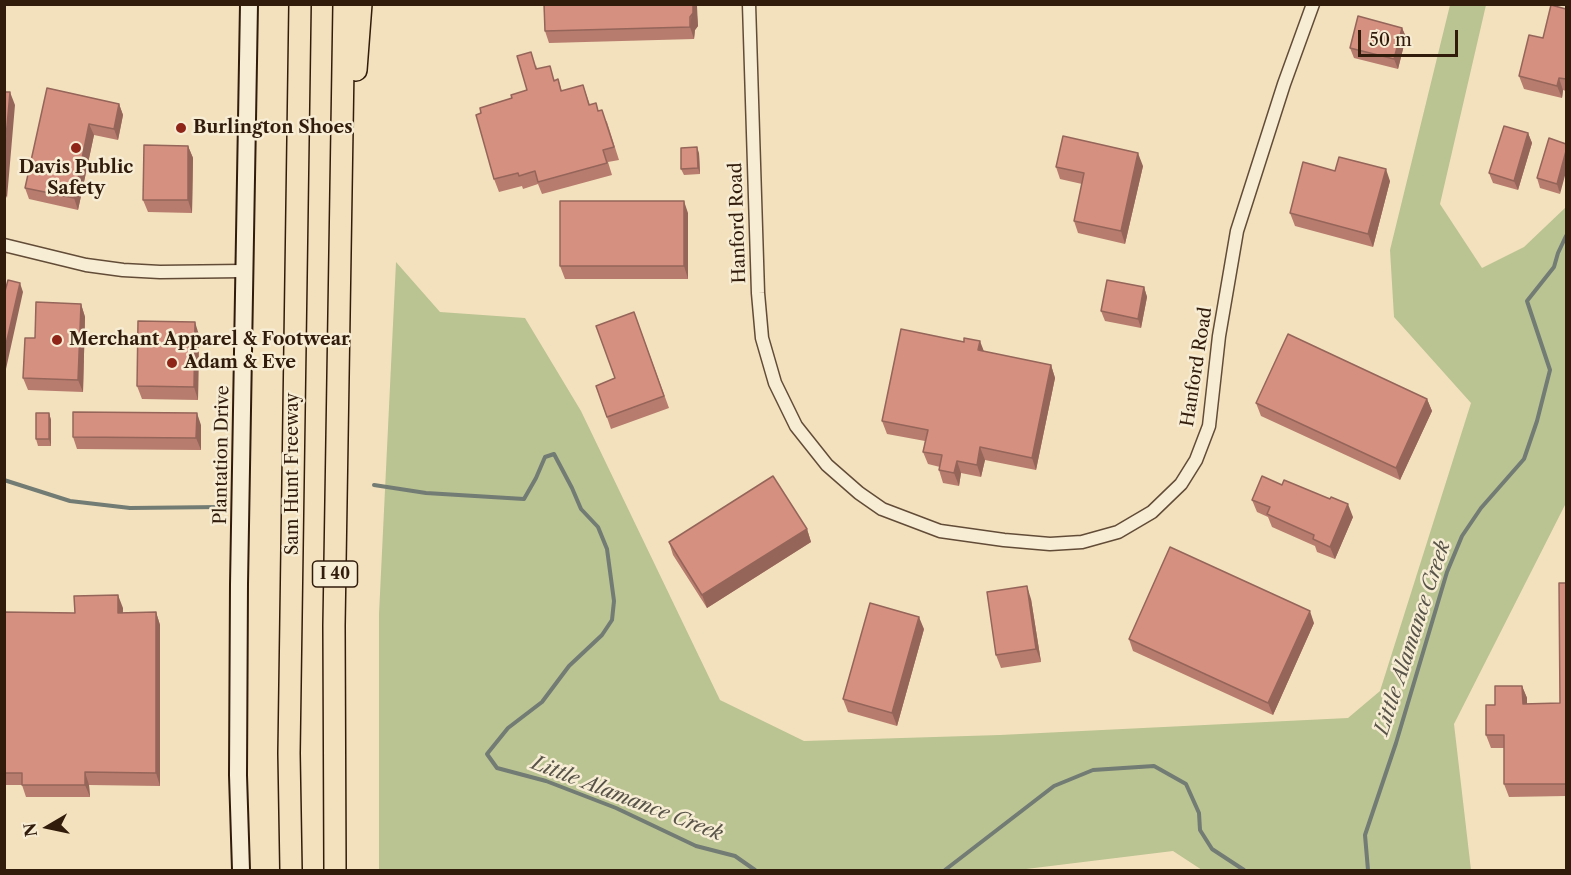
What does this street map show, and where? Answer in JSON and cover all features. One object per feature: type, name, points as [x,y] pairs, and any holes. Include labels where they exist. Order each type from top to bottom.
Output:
[{"type":"highway","points":[[289,4],[294,388]]},
{"type":"highway","name":"Sam Hunt Freeway","points":[[291,870],[289,753],[300,4]]},
{"type":"highway","name":"I 40","points":[[335,870],[334,625],[344,4]]},
{"type":"highway","points":[[340,277],[361,4]]},
{"type":"street","name":"Plantation Drive","points":[[241,870],[238,775],[243,271],[249,4]]},
{"type":"street","name":"Hanford Road","points":[[749,4],[758,293],[762,338],[775,382],[796,426],[827,465],[859,493],[882,509],[940,531],[1050,544],[1082,542],[1118,532],[1158,505],[1181,484],[1196,460],[1209,426],[1220,336],[1237,231],[1284,84],[1313,4]]},
{"type":"street","points":[[4,245],[86,265],[123,270],[243,271]]},
{"type":"green space","points":[[1450,5],[1486,5],[1440,204],[1482,268],[1524,247],[1566,207],[1566,503],[1454,724],[1471,870],[1202,870],[1173,851],[1018,870],[379,870],[379,614],[396,262],[440,312],[525,318],[581,411],[720,700],[804,741],[1000,735],[1348,718],[1380,691],[1471,403],[1394,317],[1390,250]]},
{"type":"building","points":[[544,4],[693,4],[693,13],[690,17],[690,27],[545,31]]},
{"type":"building","points":[[1551,5],[1566,9],[1566,79],[1559,78],[1557,86],[1519,76],[1529,35],[1543,38]]},
{"type":"building","points":[[1358,16],[1402,28],[1394,59],[1350,48]]},
{"type":"building","points":[[531,52],[536,69],[550,66],[554,81],[558,79],[561,91],[583,85],[589,105],[596,103],[598,111],[602,110],[614,147],[603,150],[607,163],[538,182],[535,171],[519,176],[518,173],[494,179],[476,115],[481,113],[480,108],[512,98],[511,95],[527,90],[517,56]]},
{"type":"building","points":[[47,88],[119,104],[114,129],[89,124],[74,198],[25,188]]},
{"type":"building","points":[[4,92],[10,92],[4,160]]},
{"type":"building","points":[[1504,126],[1528,133],[1514,181],[1489,173]]},
{"type":"building","points":[[1063,136],[1138,153],[1121,231],[1074,221],[1084,173],[1056,167]]},
{"type":"building","points":[[1549,138],[1566,144],[1557,184],[1537,178]]},
{"type":"building","points":[[144,145],[188,146],[188,200],[143,200]]},
{"type":"building","points":[[697,147],[698,168],[681,169],[681,148]]},
{"type":"building","points":[[1339,157],[1386,169],[1368,234],[1290,213],[1303,162],[1335,171]]},
{"type":"building","points":[[560,201],[684,201],[684,266],[560,266]]},
{"type":"building","points":[[8,280],[20,283],[4,353],[4,295]]},
{"type":"building","points":[[1107,280],[1144,287],[1138,319],[1101,311]]},
{"type":"building","points":[[36,302],[81,304],[78,380],[23,378],[25,338],[35,338]]},
{"type":"building","points":[[634,312],[664,396],[607,417],[596,386],[615,378],[596,326]]},
{"type":"building","points":[[138,321],[195,322],[194,387],[137,386]]},
{"type":"building","points":[[901,329],[964,342],[964,338],[980,341],[978,350],[1051,365],[1032,458],[980,447],[977,465],[957,461],[954,473],[939,470],[942,455],[923,452],[928,430],[882,421]]},
{"type":"building","points":[[1288,334],[1427,399],[1396,468],[1256,403]]},
{"type":"building","points":[[73,412],[197,413],[196,438],[73,437]]},
{"type":"building","points":[[36,413],[49,413],[49,439],[36,439]]},
{"type":"building","points":[[773,476],[807,529],[702,595],[669,542]]},
{"type":"building","points":[[1262,476],[1282,485],[1284,480],[1348,504],[1330,547],[1313,539],[1314,535],[1267,514],[1270,507],[1252,500]]},
{"type":"building","points":[[1170,547],[1310,611],[1268,703],[1129,639]]},
{"type":"building","points":[[1559,583],[1566,583],[1566,784],[1504,784],[1504,735],[1486,735],[1486,705],[1495,705],[1495,686],[1522,686],[1523,704],[1560,703]]},
{"type":"building","points":[[1027,586],[1036,649],[996,655],[987,592]]},
{"type":"building","points":[[118,595],[118,613],[156,612],[156,773],[85,772],[85,785],[22,785],[22,773],[4,773],[4,612],[75,613],[74,596]]},
{"type":"building","points":[[870,603],[919,617],[892,713],[843,699]]},
{"type":"waterway","name":"Little Alamance Creek","points":[[1368,870],[1365,835],[1396,743],[1447,572],[1462,536],[1481,508],[1524,459],[1537,421],[1550,370],[1527,301],[1554,267],[1566,236]]},
{"type":"waterway","name":"Little Alamance Creek","points":[[374,485],[426,493],[524,499],[545,457],[554,454],[581,509],[598,527],[607,549],[614,601],[612,620],[602,635],[569,666],[542,702],[508,728],[487,754],[497,768],[546,781],[616,808],[696,846],[735,856],[755,870]]},
{"type":"waterway","name":"Little Alamance Creek","points":[[4,480],[70,501],[130,508],[221,507]]},
{"type":"waterway","name":"Little Alamance Creek","points":[[945,870],[1054,786],[1093,770],[1154,766],[1186,784],[1199,813],[1200,830],[1212,849],[1244,870]]},
{"type":"place","name":"Burlington Shoes","points":[[181,128]]},
{"type":"place","name":"Davis Public Safety","points":[[76,148]]},
{"type":"place","name":"Merchant Apparel & Footwear","points":[[57,340]]},
{"type":"place","name":"Adam & Eve","points":[[172,363]]}]
